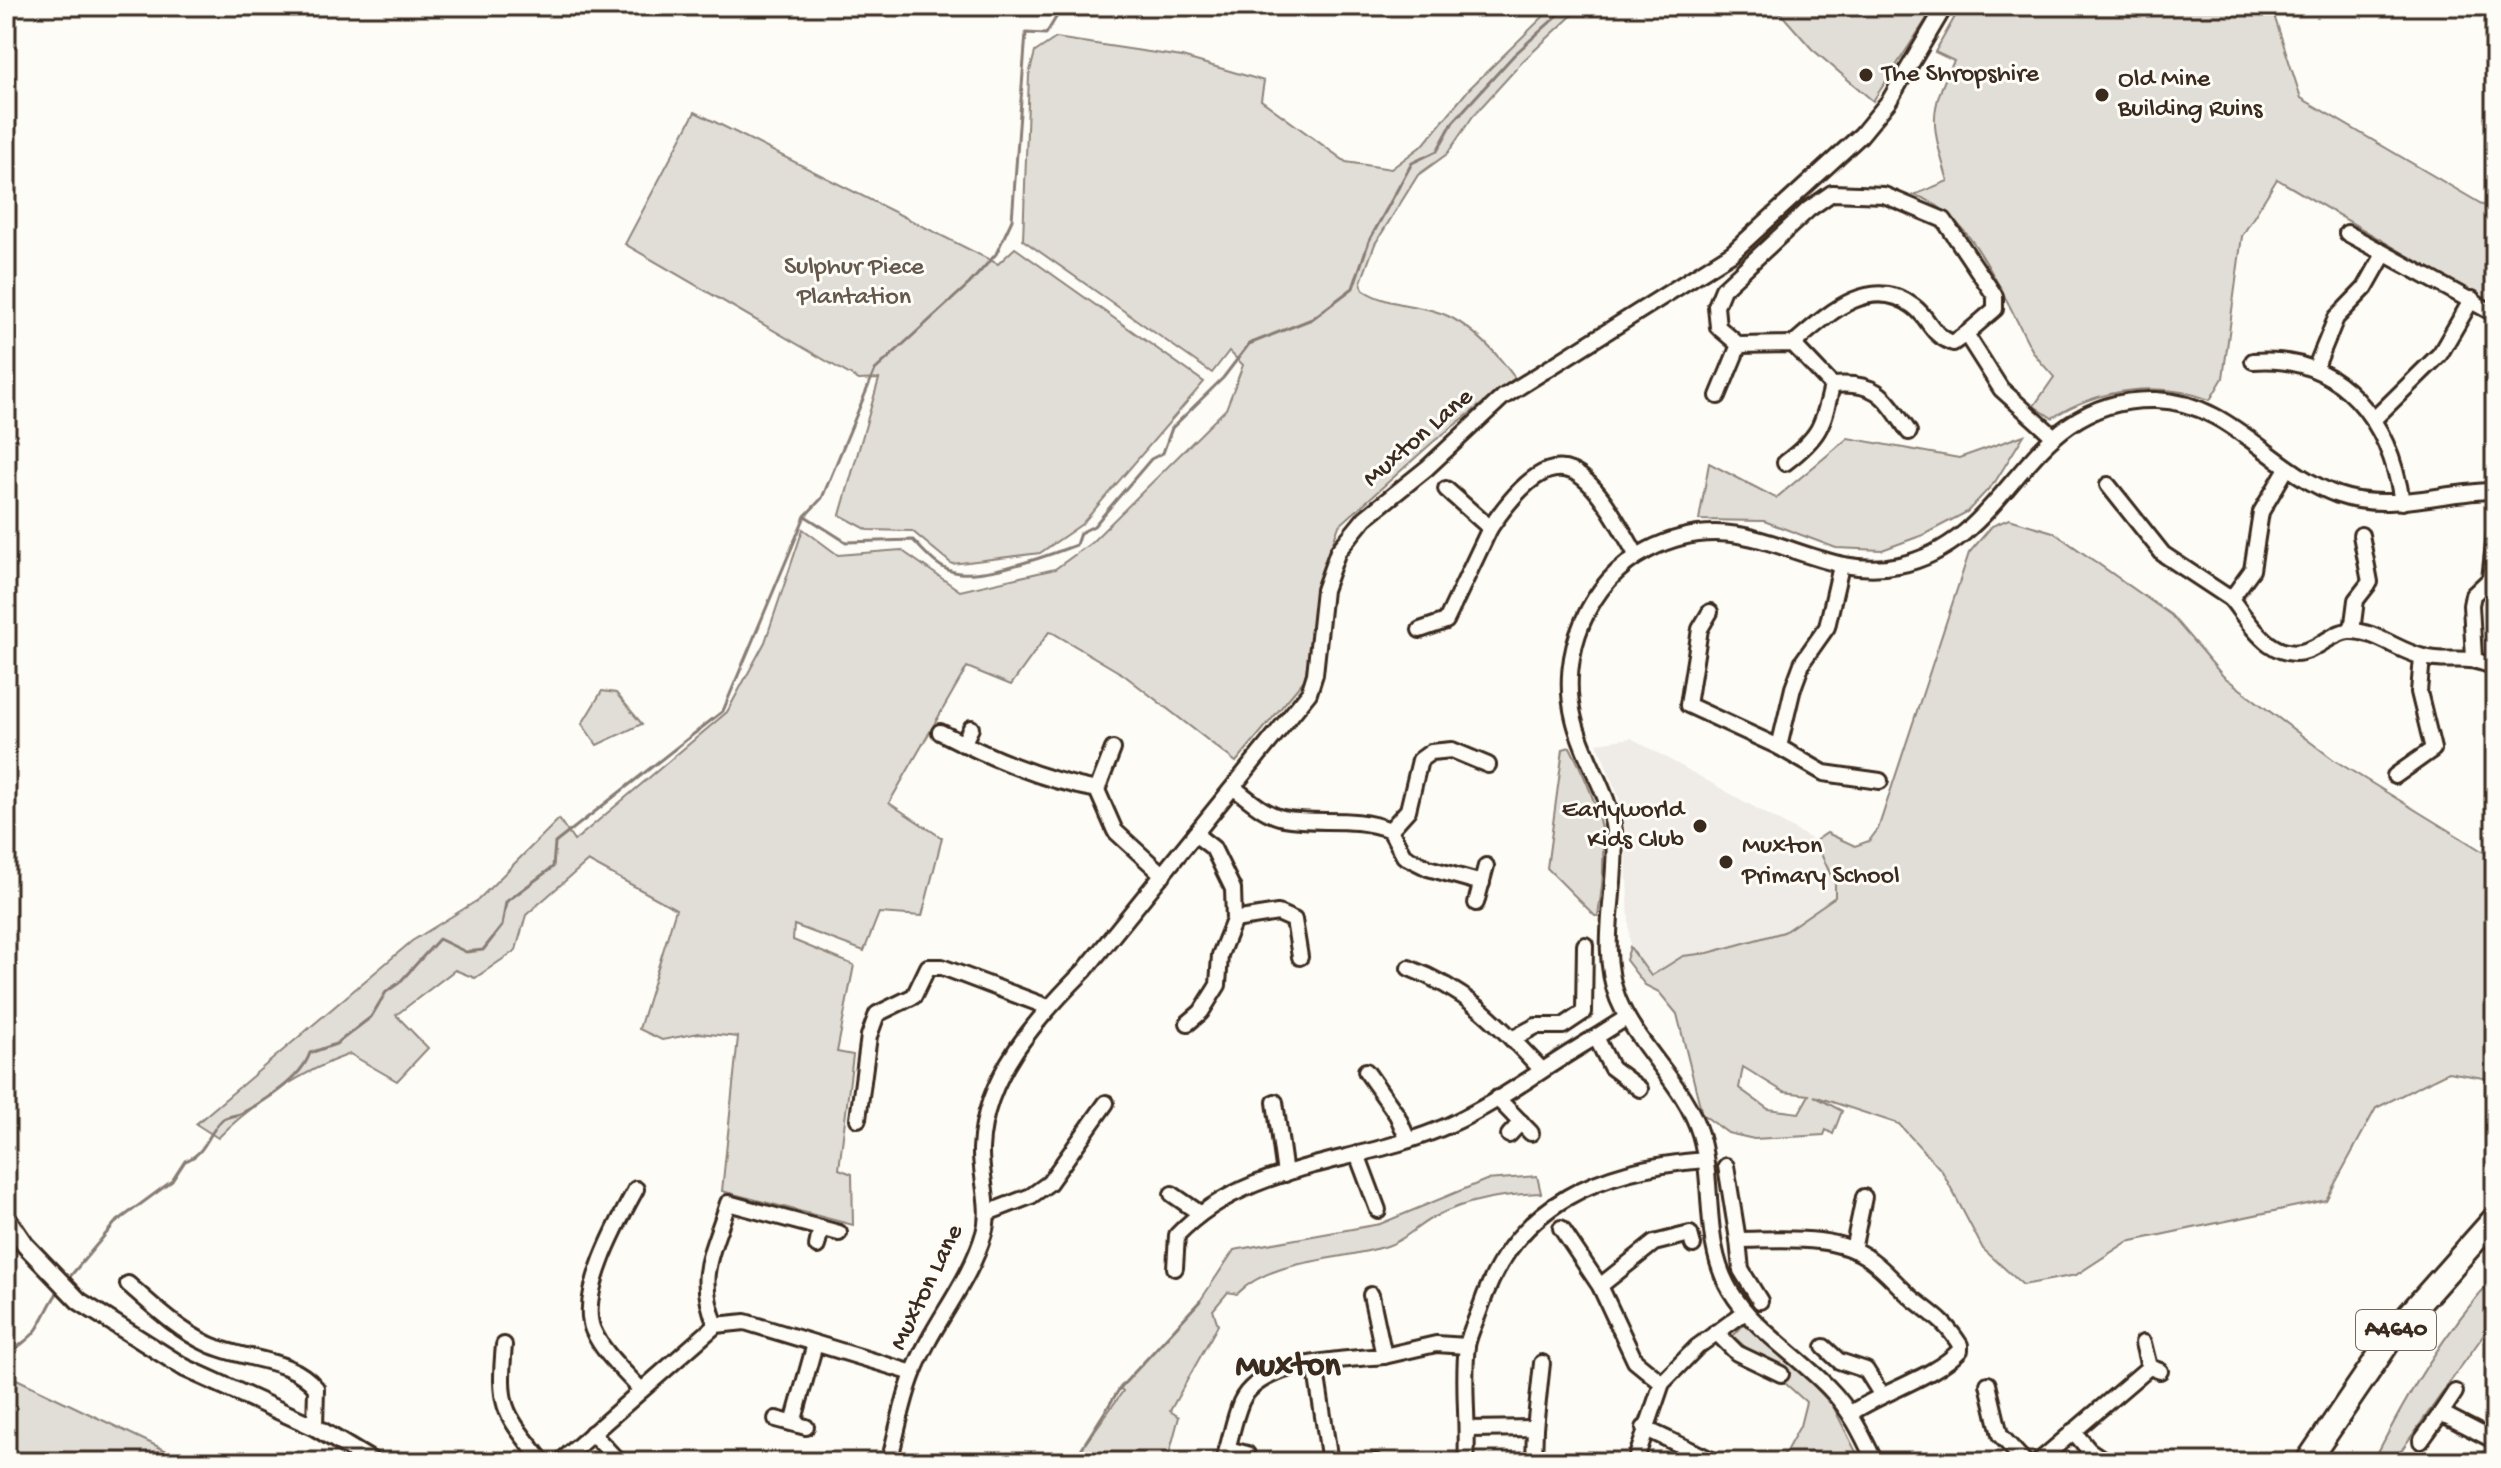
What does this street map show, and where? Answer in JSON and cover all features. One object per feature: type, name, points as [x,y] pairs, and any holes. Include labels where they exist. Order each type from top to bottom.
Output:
[{"type":"main road","name":"A4640","points":[[2307,1462],[2400,1325],[2495,1218]]},
{"type":"street","name":"Muxton Lane","points":[[889,1462],[913,1373],[971,1269],[985,1229],[987,1213],[981,1149],[990,1095],[998,1078],[1048,1007],[1085,970],[1309,693],[1315,674],[1324,590],[1338,551],[1365,518],[1427,468],[1503,397],[1732,253],[1861,135],[1889,101],[1945,6]]},
{"type":"street","points":[[1862,192],[1884,195],[1944,220],[1995,296],[1995,309],[1966,334],[1953,343],[1938,338],[1913,306],[1886,296],[1857,296],[1793,344],[1739,345],[1718,327],[1716,306],[1723,289],[1809,209],[1832,193],[1862,192]]},
{"type":"street","points":[[2347,233],[2383,256],[2472,299],[2495,314]]},
{"type":"street","points":[[2315,369],[2336,318],[2365,288],[2383,256]]},
{"type":"street","points":[[2375,418],[2440,354],[2472,299]]},
{"type":"street","points":[[1966,334],[2001,389],[2052,435]]},
{"type":"street","points":[[1793,344],[1832,385],[1867,385],[1884,397],[1909,432]]},
{"type":"street","points":[[1718,396],[1739,345]]},
{"type":"street","points":[[2253,361],[2283,362],[2315,369],[2335,381],[2375,418],[2394,456],[2402,502]]},
{"type":"street","points":[[1785,463],[1804,448],[1824,424],[1832,385]]},
{"type":"street","points":[[1875,1462],[1851,1413],[1828,1387],[1745,1312],[1726,1285],[1717,1257],[1705,1160],[1694,1118],[1626,1018],[1615,993],[1609,965],[1613,826],[1574,721],[1570,692],[1574,649],[1586,612],[1609,582],[1637,556],[1687,536],[1726,533],[1761,537],[1841,566],[1892,567],[1941,550],[1980,521],[2052,435],[2084,416],[2119,404],[2148,400],[2182,402],[2226,420],[2287,468],[2351,499],[2402,502],[2495,491]]},
{"type":"street","points":[[1420,630],[1448,628],[1490,528],[1528,480],[1547,469],[1565,467],[1579,474],[1608,505],[1637,556]]},
{"type":"street","points":[[2231,599],[2252,570],[2261,512],[2287,468]]},
{"type":"street","points":[[2108,485],[2163,554],[2231,599],[2259,637],[2288,653],[2299,654],[2352,631],[2376,637],[2422,657],[2474,658],[2495,668]]},
{"type":"street","points":[[1446,489],[1490,528]]},
{"type":"street","points":[[2474,658],[2471,605],[2473,595],[2490,579],[2495,534]]},
{"type":"street","points":[[2352,631],[2356,600],[2370,582],[2361,535]]},
{"type":"street","points":[[1779,747],[1803,661],[1827,627],[1841,566]]},
{"type":"street","points":[[1710,612],[1700,629],[1688,705],[1779,747],[1824,773],[1880,781]]},
{"type":"street","points":[[2395,776],[2433,749],[2419,692],[2422,657]]},
{"type":"street","points":[[963,744],[971,728]]},
{"type":"street","points":[[940,732],[1032,774],[1097,790]]},
{"type":"street","points":[[1113,749],[1097,790],[1115,831],[1163,875]]},
{"type":"street","points":[[1390,830],[1408,810],[1420,760],[1431,752],[1452,750],[1488,765]]},
{"type":"street","points":[[1234,788],[1259,807],[1283,818],[1328,818],[1390,830]]},
{"type":"street","points":[[1390,830],[1404,856],[1428,868],[1482,883]]},
{"type":"street","points":[[1188,1023],[1201,1012],[1218,985],[1220,955],[1234,920],[1233,889],[1213,848],[1195,834]]},
{"type":"street","points":[[1476,903],[1486,866]]},
{"type":"street","points":[[1234,920],[1278,913],[1294,920],[1300,957]]},
{"type":"street","points":[[1512,1039],[1536,1026],[1563,1026],[1584,1012],[1581,956]]},
{"type":"street","points":[[858,1119],[869,1036],[877,1014],[914,996],[928,967],[942,967],[1048,1007]]},
{"type":"street","points":[[1404,969],[1462,992],[1541,1069]]},
{"type":"street","points":[[1175,1268],[1177,1235],[1198,1212],[1234,1190],[1450,1125],[1626,1018]]},
{"type":"street","points":[[1596,1037],[1611,1067],[1640,1089]]},
{"type":"street","points":[[1366,1071],[1382,1079],[1408,1140]]},
{"type":"street","points":[[1497,1098],[1526,1128],[1509,1135]]},
{"type":"street","points":[[1275,1102],[1285,1174]]},
{"type":"street","points":[[987,1213],[1031,1196],[1049,1183],[1106,1103]]},
{"type":"street","points":[[1357,1154],[1378,1210]]},
{"type":"street","points":[[1466,1462],[1467,1346],[1487,1288],[1503,1256],[1540,1216],[1579,1189],[1611,1175],[1705,1160]]},
{"type":"street","points":[[1726,1166],[1741,1270],[1760,1301]]},
{"type":"street","points":[[1172,1194],[1198,1212]]},
{"type":"street","points":[[628,1196],[590,1290],[588,1312],[600,1343],[640,1389]]},
{"type":"street","points":[[716,1325],[706,1300],[704,1281],[728,1203],[839,1233]]},
{"type":"street","points":[[1853,1250],[1867,1205]]},
{"type":"street","points":[[6,1217],[25,1245],[79,1301],[185,1368],[315,1427],[373,1462]]},
{"type":"street","points":[[817,1246],[821,1228]]},
{"type":"street","points":[[1561,1228],[1600,1286],[1635,1361],[1662,1383]]},
{"type":"street","points":[[1600,1286],[1654,1243],[1691,1233]]},
{"type":"street","points":[[1738,1240],[1827,1243],[1853,1250],[1869,1258],[1915,1301],[1943,1320],[1960,1345],[1960,1350],[1945,1362],[1851,1413]]},
{"type":"street","points":[[131,1294],[210,1345],[304,1373],[316,1388],[315,1427]]},
{"type":"street","points":[[1371,1295],[1384,1356]]},
{"type":"street","points":[[1635,1462],[1644,1428],[1662,1383],[1716,1332],[1745,1312]]},
{"type":"street","points":[[560,1462],[716,1325],[745,1322],[913,1373]]},
{"type":"street","points":[[1716,1332],[1737,1353],[1781,1374]]},
{"type":"street","points":[[2038,1462],[2154,1369],[2143,1343]]},
{"type":"street","points":[[776,1419],[800,1425],[815,1344]]},
{"type":"street","points":[[1247,1454],[1226,1456],[1242,1399],[1261,1381],[1284,1369],[1384,1356],[1436,1344],[1467,1346]]},
{"type":"street","points":[[1824,1347],[1839,1361],[1866,1370],[1881,1394]]},
{"type":"street","points":[[486,1357],[503,1352],[502,1402],[512,1422],[543,1462]]},
{"type":"street","points":[[1534,1462],[1542,1363]]},
{"type":"street","points":[[1315,1364],[1330,1462]]},
{"type":"street","points":[[1988,1384],[2000,1435],[2025,1462]]},
{"type":"street","points":[[2421,1441],[2455,1392]]},
{"type":"street","points":[[2441,1413],[2495,1441]]},
{"type":"street","points":[[1468,1429],[1535,1428]]},
{"type":"street","points":[[1644,1428],[1716,1462]]},
{"type":"street","points":[[2073,1431],[2089,1450],[2107,1462]]},
{"type":"street","points":[[592,1433],[619,1462]]},
{"type":"shaded area","name":"Muxton Primary School","points":[[1631,738],[1815,841],[1835,884],[1835,897],[1784,932],[1708,953],[1683,956],[1651,977],[1630,947],[1625,831],[1619,798],[1597,743]]},
{"type":"green space","points":[[1554,6],[1582,6],[1523,61],[1473,116],[1447,154],[1418,175],[1375,244],[1361,282],[1363,290],[1373,296],[1441,313],[1461,323],[1502,361],[1515,378],[1433,442],[1339,526],[1321,575],[1305,679],[1236,762],[1124,675],[1053,633],[1049,632],[1011,685],[967,667],[889,803],[942,838],[922,916],[879,913],[864,951],[794,925],[793,940],[854,965],[837,1052],[853,1055],[839,1169],[852,1174],[853,1225],[722,1191],[738,1037],[699,1033],[662,1040],[639,1029],[676,909],[588,861],[526,915],[516,950],[475,978],[455,970],[396,1015],[428,1048],[397,1081],[350,1054],[280,1089],[247,1112],[218,1138],[196,1124],[412,941],[478,900],[559,819],[574,841],[727,712],[765,642],[803,529],[838,555],[901,550],[960,591],[1055,569],[1091,543],[1226,409],[1243,365],[1229,351],[1212,373],[1023,240],[1029,75],[1035,52],[1056,38],[1182,57],[1264,81],[1261,100],[1346,162],[1391,169],[1424,144],[1469,89]]},
{"type":"green space","name":"The Shropshire","points":[[1774,6],[1935,6],[1873,101],[1812,49]]},
{"type":"green space","points":[[1961,6],[2271,6],[2301,98],[2495,212],[2495,307],[2277,179],[2242,236],[2223,378],[2210,400],[2170,390],[2129,391],[2088,400],[2052,418],[2034,406],[2054,377],[2033,352],[1984,259],[1953,219],[1935,204],[1914,195],[1948,181],[1938,146],[1935,120],[1939,94],[1954,61],[1935,52]]},
{"type":"green space","name":"Sulphur Piece Plantation","points":[[695,112],[998,264],[1015,248],[1204,382],[1082,524],[1040,553],[952,564],[912,531],[868,530],[840,515],[879,379],[859,380],[625,244]]},
{"type":"green space","points":[[2024,435],[1995,482],[1967,512],[1923,535],[1882,550],[1836,548],[1764,521],[1699,520],[1709,463],[1776,498],[1848,438],[1959,458]]},
{"type":"green space","points":[[2009,519],[2053,532],[2171,615],[2223,676],[2334,760],[2495,859],[2495,1080],[2448,1072],[2376,1108],[2326,1200],[2127,1242],[2076,1275],[2023,1285],[1983,1249],[1942,1171],[1899,1124],[1814,1096],[1842,1111],[1833,1134],[1826,1130],[1824,1135],[1754,1139],[1728,1133],[1702,1114],[1677,1014],[1659,992],[1645,985],[1626,960],[1630,947],[1651,976],[1683,956],[1708,953],[1784,932],[1835,897],[1835,884],[1815,841],[1827,833],[1855,846],[1869,841],[1878,829],[1969,553],[1992,526]],"holes":[[[1743,1067],[1784,1092],[1809,1095],[1799,1113],[1768,1109],[1739,1088]]]},
{"type":"green space","points":[[602,691],[616,693],[642,724],[597,745],[582,724]]},
{"type":"green space","points":[[1570,747],[1590,791],[1601,828],[1603,868],[1598,916],[1547,868],[1563,749]]},
{"type":"green space","points":[[1537,1176],[1541,1193],[1499,1197],[1460,1206],[1434,1217],[1387,1246],[1288,1267],[1252,1282],[1237,1294],[1228,1292],[1213,1310],[1218,1325],[1170,1411],[1179,1417],[1167,1462],[1072,1462],[1123,1391],[1120,1388],[1200,1301],[1234,1250],[1380,1224],[1486,1180]]},
{"type":"green space","points":[[2495,1276],[2495,1319],[2393,1462],[2373,1462],[2428,1365],[2459,1319]]},
{"type":"green space","points":[[1746,1322],[1786,1356],[1833,1406],[1861,1462],[1780,1462],[1800,1426],[1806,1402],[1733,1336]]},
{"type":"green space","points":[[6,1374],[190,1462],[6,1462]]},
{"type":"waterway","points":[[806,515],[822,498],[875,370],[969,284],[996,254],[1012,220],[1026,33],[1046,34],[1063,6]]},
{"type":"waterway","points":[[68,1279],[115,1223],[172,1181],[185,1161],[198,1154],[222,1120],[240,1114],[270,1096],[299,1072],[310,1053],[336,1044],[371,1017],[386,992],[399,983],[439,939],[466,952],[483,950],[502,926],[506,902],[553,867],[555,843],[723,711],[805,516],[846,542],[913,540],[939,565],[959,573],[1002,568],[1076,545],[1080,533],[1094,526],[1151,459],[1163,453],[1172,428],[1223,378],[1249,344],[1312,319],[1353,288],[1369,241],[1412,163],[1437,151],[1453,122],[1514,55],[1568,6]]},
{"type":"waterway","points":[[6,1363],[12,1352],[37,1329],[61,1288]]},
{"type":"waterway","points":[[1073,1462],[1120,1388],[1200,1301]]},
{"type":"place","name":"The Shropshire","points":[[1866,75]]},
{"type":"place","name":"Old Mine Building Ruins","points":[[2102,95]]},
{"type":"place","name":"Earlyworld Kids Club","points":[[1700,826]]},
{"type":"place","name":"Muxton Primary School","points":[[1726,862]]},
{"type":"district","name":"Muxton","points":[[1288,1368]]}]
